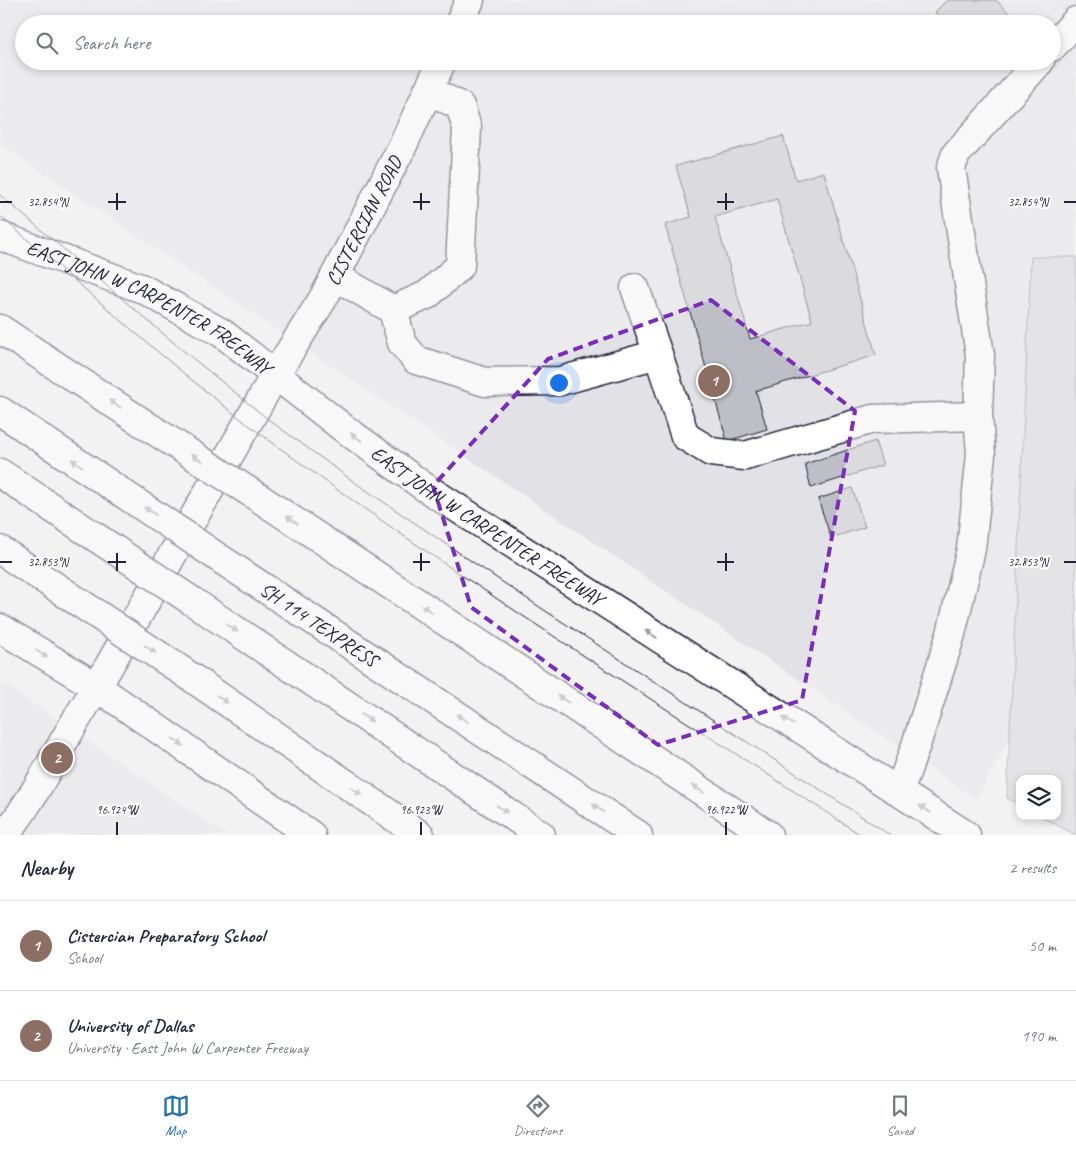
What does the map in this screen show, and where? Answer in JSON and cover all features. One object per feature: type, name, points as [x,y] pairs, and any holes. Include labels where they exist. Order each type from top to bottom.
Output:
[{"type":"main road","points":[[463,15],[470,0]]},
{"type":"main road","points":[[1061,38],[1076,21]]},
{"type":"main road","name":"CISTERCIAN ROAD","points":[[4,835],[27,806],[275,375],[335,276],[402,147],[438,70]]},
{"type":"main road","points":[[899,792],[951,634],[971,549],[981,454],[978,416],[980,355],[952,168],[956,154],[1032,70]]},
{"type":"main road","points":[[393,310],[427,294],[460,266],[467,128],[460,106],[428,90]]},
{"type":"main road","name":"EAST JOHN W CARPENTER FREEWAY","points":[[0,236],[143,290],[222,334],[342,427],[423,486],[966,835]]},
{"type":"main road","points":[[335,276],[393,310],[402,343],[416,360],[485,382],[560,381],[658,354]]},
{"type":"main road","points":[[635,288],[685,436],[711,452],[746,456],[873,419],[978,416]]},
{"type":"main road","points":[[0,329],[768,835]]},
{"type":"main road","name":"SH 114 TEXPRESS","points":[[0,411],[638,835]]},
{"type":"main road","points":[[0,473],[542,835]]},
{"type":"main road","points":[[0,550],[182,671],[420,835]]},
{"type":"main road","points":[[0,628],[97,687],[311,835]]},
{"type":"highlighted area","points":[[711,300],[855,411],[802,700],[658,745],[471,607],[433,486],[548,359]]},
{"type":"shaded area","points":[[0,0],[1076,0],[1076,617],[976,799],[0,144]]},
{"type":"shaded area","points":[[1031,257],[1076,257],[1076,835],[1048,820],[1061,820],[1061,775],[1016,775],[1016,803],[1007,798]]},
{"type":"shaded area","points":[[0,681],[226,835],[0,835]]},
{"type":"building","points":[[947,0],[996,0],[1011,15],[938,15],[935,12]]},
{"type":"building","points":[[783,136],[796,180],[824,172],[876,355],[756,391],[767,429],[727,441],[665,225],[691,217],[676,166]],"holes":[[[777,199],[812,321],[750,339],[715,217]]]},
{"type":"building","points":[[875,441],[883,465],[811,488],[805,464]]},
{"type":"building","points":[[852,488],[865,527],[831,538],[818,499]]},
{"type":"tram line","points":[[0,195],[180,348],[269,420],[357,484],[538,606],[890,835]]},
{"type":"tram line","points":[[0,216],[228,409],[335,488],[559,640],[861,835]]},
{"type":"place","name":"Cistercian Preparatory School","points":[[714,381]]},
{"type":"place","name":"University of Dallas","points":[[57,758]]}]
